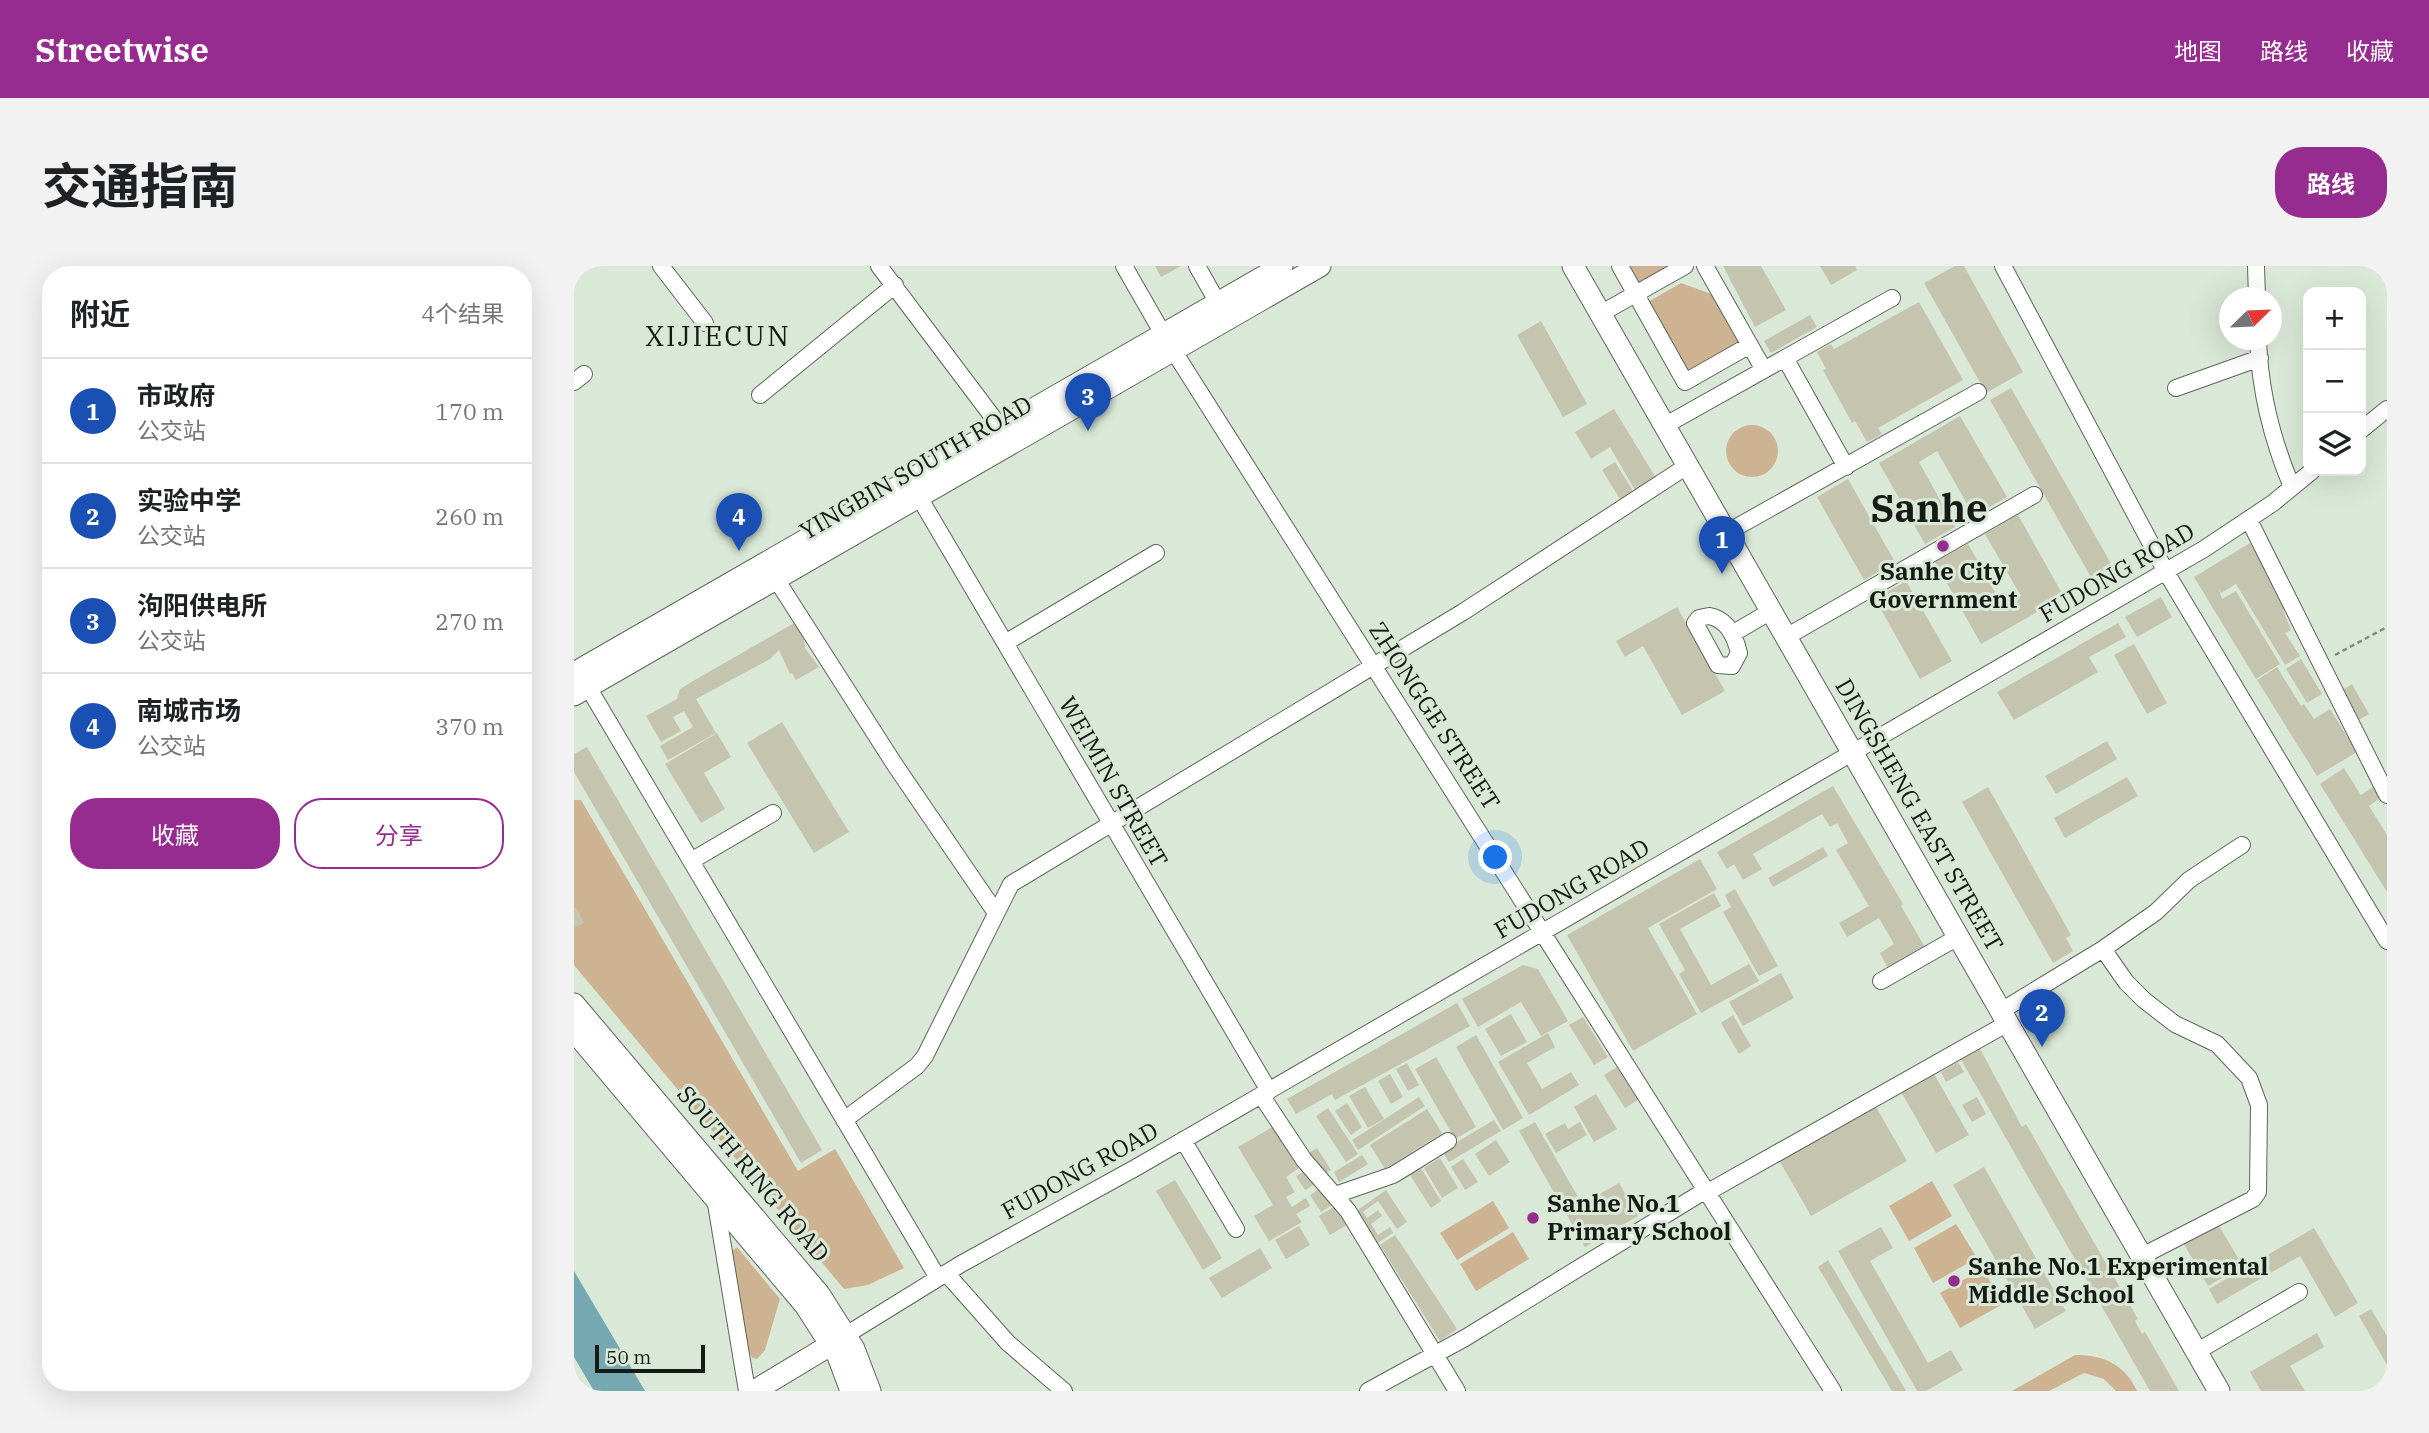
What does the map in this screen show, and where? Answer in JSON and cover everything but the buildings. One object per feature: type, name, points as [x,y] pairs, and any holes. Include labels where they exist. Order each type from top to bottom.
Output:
[{"type":"main road","name":"YINGBIN SOUTH ROAD","points":[[579,685],[776,579],[919,496],[1168,342],[1218,303],[1282,266]]},
{"type":"main road","name":"YINGBIN SOUTH ROAD","points":[[579,685],[1001,428],[1320,266]]},
{"type":"main road","name":"DINGSHENG EAST STREET","points":[[1573,266],[2219,1391]]},
{"type":"main road","name":"SOUTH RING ROAD","points":[[574,1004],[789,1255],[870,1391]]},
{"type":"main road","name":"SOUTH RING ROAD","points":[[574,1031],[839,1339],[851,1391]]},
{"type":"main road","points":[[754,1391],[839,1339]]},
{"type":"street","points":[[660,266],[705,323]]},
{"type":"street","points":[[878,266],[1001,428]]},
{"type":"street","name":"ZHONGGE STREET","points":[[1124,266],[1168,342],[1544,931],[1833,1391]]},
{"type":"street","points":[[1197,266],[1218,303]]},
{"type":"street","points":[[1620,266],[1685,382],[1750,345]]},
{"type":"street","points":[[1600,314],[1685,266]]},
{"type":"street","points":[[1705,266],[1764,370]]},
{"type":"street","points":[[2003,266],[2166,572],[2387,941]]},
{"type":"street","points":[[2256,266],[2257,287]]},
{"type":"street","points":[[760,395],[895,285]]},
{"type":"street","points":[[1664,426],[1892,298]]},
{"type":"street","points":[[2259,350],[2266,406],[2278,456],[2292,487]]},
{"type":"street","points":[[1785,358],[1846,467]]},
{"type":"street","points":[[2176,388],[2260,358]]},
{"type":"street","points":[[1726,533],[1978,392]]},
{"type":"street","points":[[2366,426],[2387,409]]},
{"type":"street","points":[[844,1120],[917,1066],[925,1056],[1010,884],[1463,612],[1687,466]]},
{"type":"street","name":"FUDONG ROAD","points":[[839,1339],[942,1276],[1265,1093],[2166,572],[2249,520],[2306,476]]},
{"type":"street","points":[[1786,637],[2034,495]]},
{"type":"street","name":"WEIMIN STREET","points":[[919,496],[1111,822],[1304,1160],[1335,1195],[1457,1391]]},
{"type":"street","points":[[2249,520],[2276,569],[2319,664],[2387,795]]},
{"type":"street","points":[[1005,643],[1156,553]]},
{"type":"street","points":[[776,579],[895,765],[996,914]]},
{"type":"street","points":[[1732,634],[1771,611]]},
{"type":"street","points":[[579,685],[691,861],[844,1120],[942,1276],[1008,1343],[1064,1391]]},
{"type":"street","points":[[691,861],[773,813]]},
{"type":"street","points":[[1368,1391],[2004,1017],[2156,912],[2189,880],[2242,845]]},
{"type":"street","points":[[1881,981],[1958,937]]},
{"type":"street","points":[[2103,948],[2126,982],[2144,1000],[2175,1024],[2217,1044],[2239,1065],[2255,1089],[2259,1105],[2260,1184],[2256,1196],[2142,1256]]},
{"type":"street","points":[[1183,1140],[1236,1229]]},
{"type":"street","points":[[1335,1195],[1393,1175],[1448,1141]]},
{"type":"street","points":[[715,1196],[747,1391]]},
{"type":"street","points":[[2196,1352],[2299,1292]]},
{"type":"path","points":[[2319,664],[2387,626]]},
{"type":"shaded area","points":[[1628,266],[1671,266],[1638,284]]},
{"type":"shaded area","points":[[1681,283],[1714,295],[1743,340],[1687,371],[1648,302]]},
{"type":"shaded area","points":[[1752,425],[1762,427],[1770,433],[1776,441],[1776,461],[1770,469],[1762,475],[1752,477],[1742,475],[1734,469],[1728,461],[1726,451],[1728,441],[1734,433],[1742,427]]},
{"type":"shaded area","points":[[574,800],[581,800],[798,1171],[835,1149],[904,1268],[868,1285],[844,1289],[574,965]]},
{"type":"shaded area","points":[[1932,1181],[1952,1216],[1909,1241],[1889,1206]]},
{"type":"shaded area","points":[[1493,1201],[1509,1228],[1457,1260],[1440,1233]]},
{"type":"shaded area","points":[[1956,1224],[1977,1258],[1933,1283],[1914,1248]]},
{"type":"shaded area","points":[[1513,1232],[1529,1259],[1476,1291],[1460,1264]]},
{"type":"shaded area","points":[[737,1247],[780,1299],[765,1350],[757,1359],[752,1358],[749,1351],[731,1252]]},
{"type":"shaded area","points":[[1983,1269],[2003,1304],[1960,1328],[1940,1293]]},
{"type":"shaded area","points":[[2075,1355],[2095,1357],[2112,1363],[2126,1374],[2137,1391],[2116,1391],[2104,1379],[2084,1373],[2049,1391],[2012,1391]]},
{"type":"water","points":[[574,1271],[645,1391],[594,1391],[574,1357]]},
{"type":"place","name":"泃阳供电所","points":[[1088,431]]},
{"type":"place","name":"Sanhe City Government","points":[[1943,546]]},
{"type":"place","name":"南城市场","points":[[739,551]]},
{"type":"place","name":"市政府","points":[[1722,574]]},
{"type":"place","name":"实验中学","points":[[2042,1047]]},
{"type":"place","name":"Sanhe No.1 Primary School","points":[[1533,1218]]},
{"type":"place","name":"Sanhe No.1 Experimental Middle School","points":[[1954,1281]]},
{"type":"district","name":"XIJIECUN","points":[[718,336]]},
{"type":"district","name":"Sanhe","points":[[1929,509]]}]
